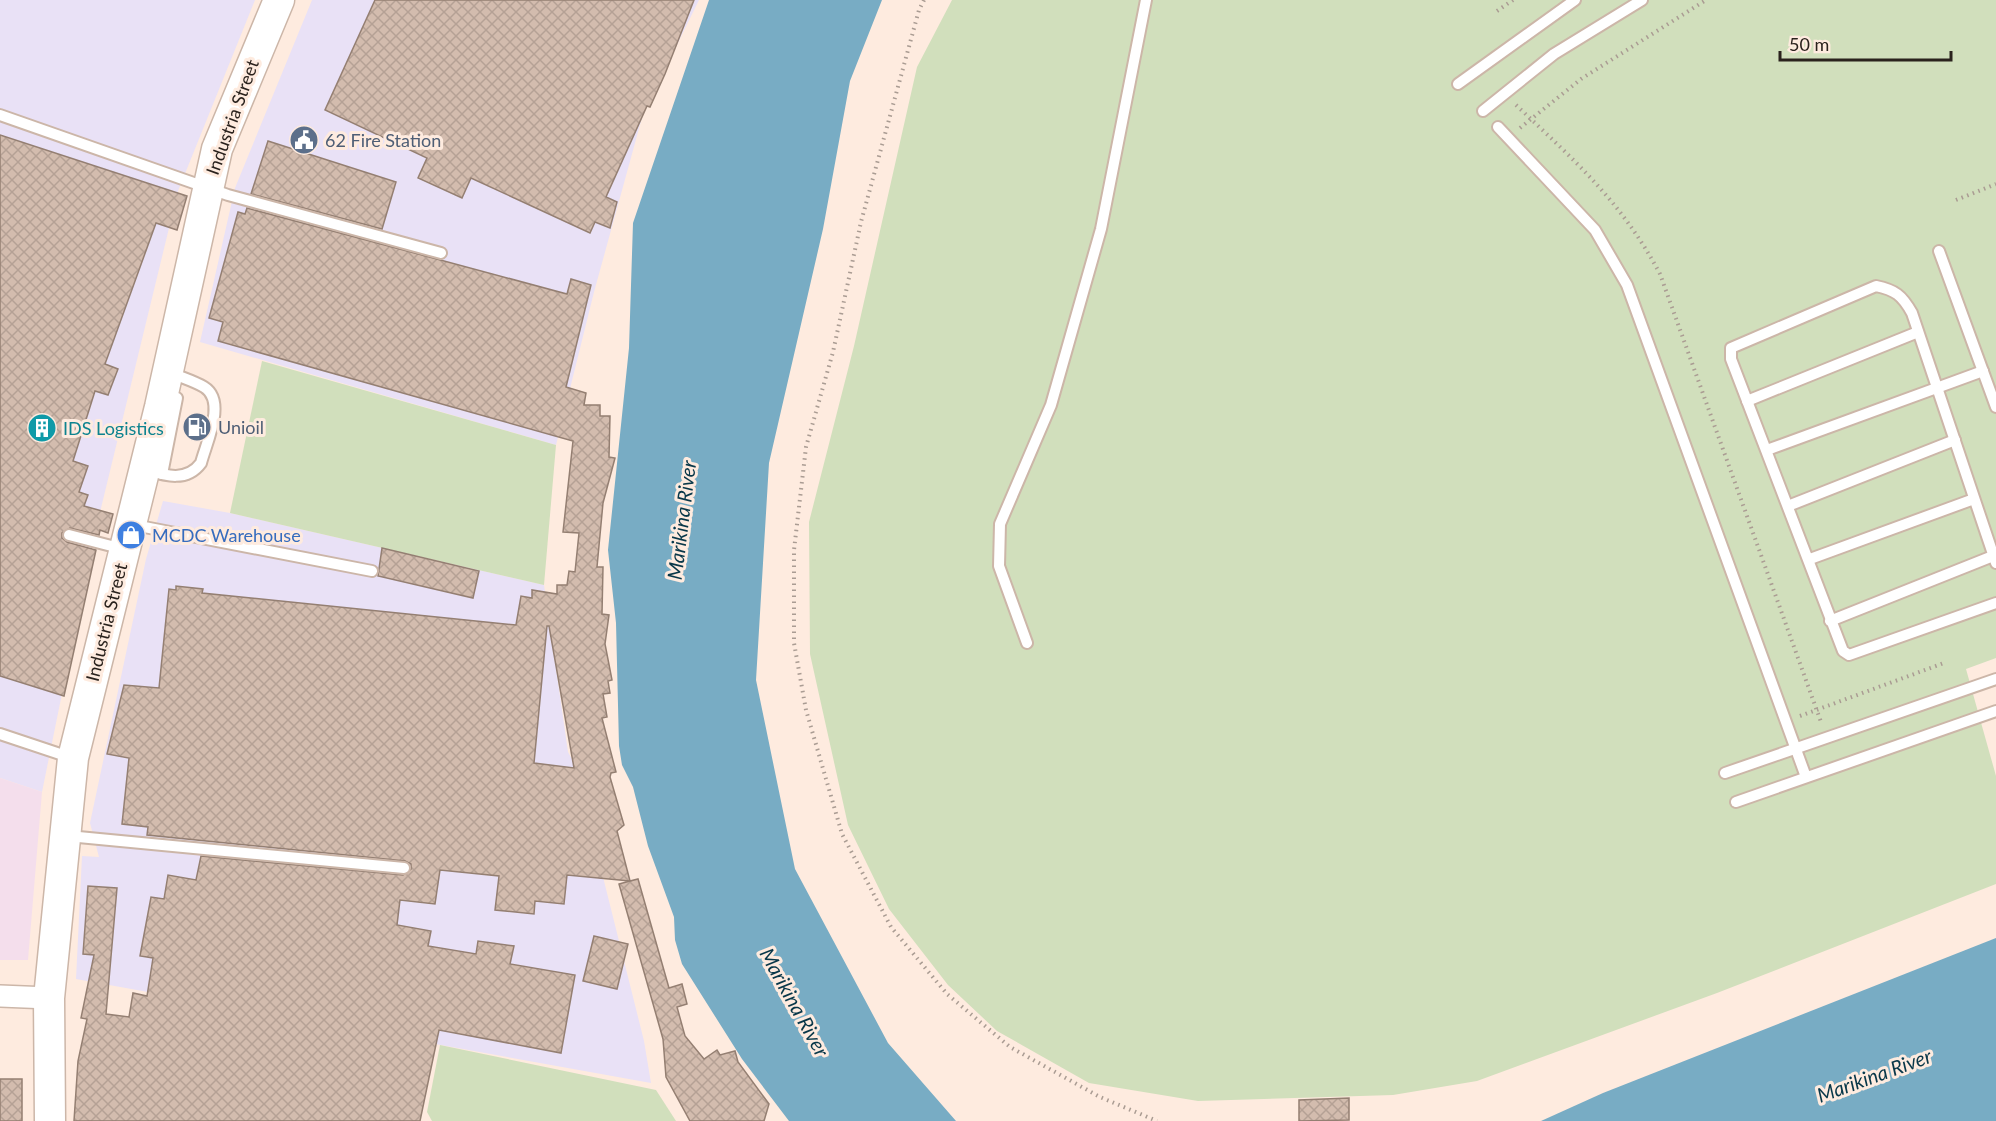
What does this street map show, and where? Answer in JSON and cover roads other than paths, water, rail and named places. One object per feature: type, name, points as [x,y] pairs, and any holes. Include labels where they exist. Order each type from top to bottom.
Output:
[{"type":"street","name":"Industria Street","points":[[50,1121],[49,998],[73,758],[127,536],[153,472],[174,374],[206,187],[217,148],[279,0]]},
{"type":"street","points":[[0,996],[49,998]]},
{"type":"lane","points":[[1027,643],[999,566],[1000,524],[1051,405],[1101,229],[1146,0]]},
{"type":"lane","points":[[1458,84],[1575,0]]},
{"type":"lane","points":[[1483,111],[1554,54],[1642,0]]},
{"type":"lane","points":[[0,116],[206,187],[441,253]]},
{"type":"lane","points":[[1498,127],[1595,230],[1627,285],[1806,777]]},
{"type":"lane","points":[[1939,251],[1996,407]]},
{"type":"lane","points":[[1830,621],[1995,560],[1918,332],[1904,298],[1895,290],[1876,286],[1731,348],[1731,359],[1810,559],[1830,621],[1843,651],[1849,655],[1996,603]]},
{"type":"lane","points":[[1747,400],[1918,332]]},
{"type":"lane","points":[[1767,450],[1983,371]]},
{"type":"lane","points":[[153,472],[174,477],[197,469],[201,463],[213,419],[215,403],[212,395],[205,387],[174,374]]},
{"type":"lane","points":[[1788,506],[1955,440]]},
{"type":"lane","points":[[1810,559],[1974,499]]},
{"type":"lane","points":[[69,535],[127,536],[372,571]]},
{"type":"lane","points":[[1725,772],[1996,679]]},
{"type":"lane","points":[[1736,802],[1996,711]]},
{"type":"lane","points":[[0,734],[73,758]]},
{"type":"lane","points":[[65,836],[404,868]]},
{"type":"water","name":"Marikina River","points":[[709,0],[882,0],[850,81],[823,229],[769,463],[756,680],[795,869],[888,1043],[956,1121],[789,1121],[742,1059],[682,964],[675,940],[674,917],[648,846],[633,787],[622,765],[619,746],[616,623],[608,550],[629,348],[633,223]]},
{"type":"water","name":"Marikina River","points":[[1996,938],[1996,1121],[1541,1121],[1603,1093]]},
{"type":"place","name":"62 Fire Station","points":[[304,140]]},
{"type":"place","name":"Unioil","points":[[197,427]]},
{"type":"place","name":"IDS Logistics","points":[[42,428]]},
{"type":"place","name":"MCDC Warehouse","points":[[131,535]]}]
